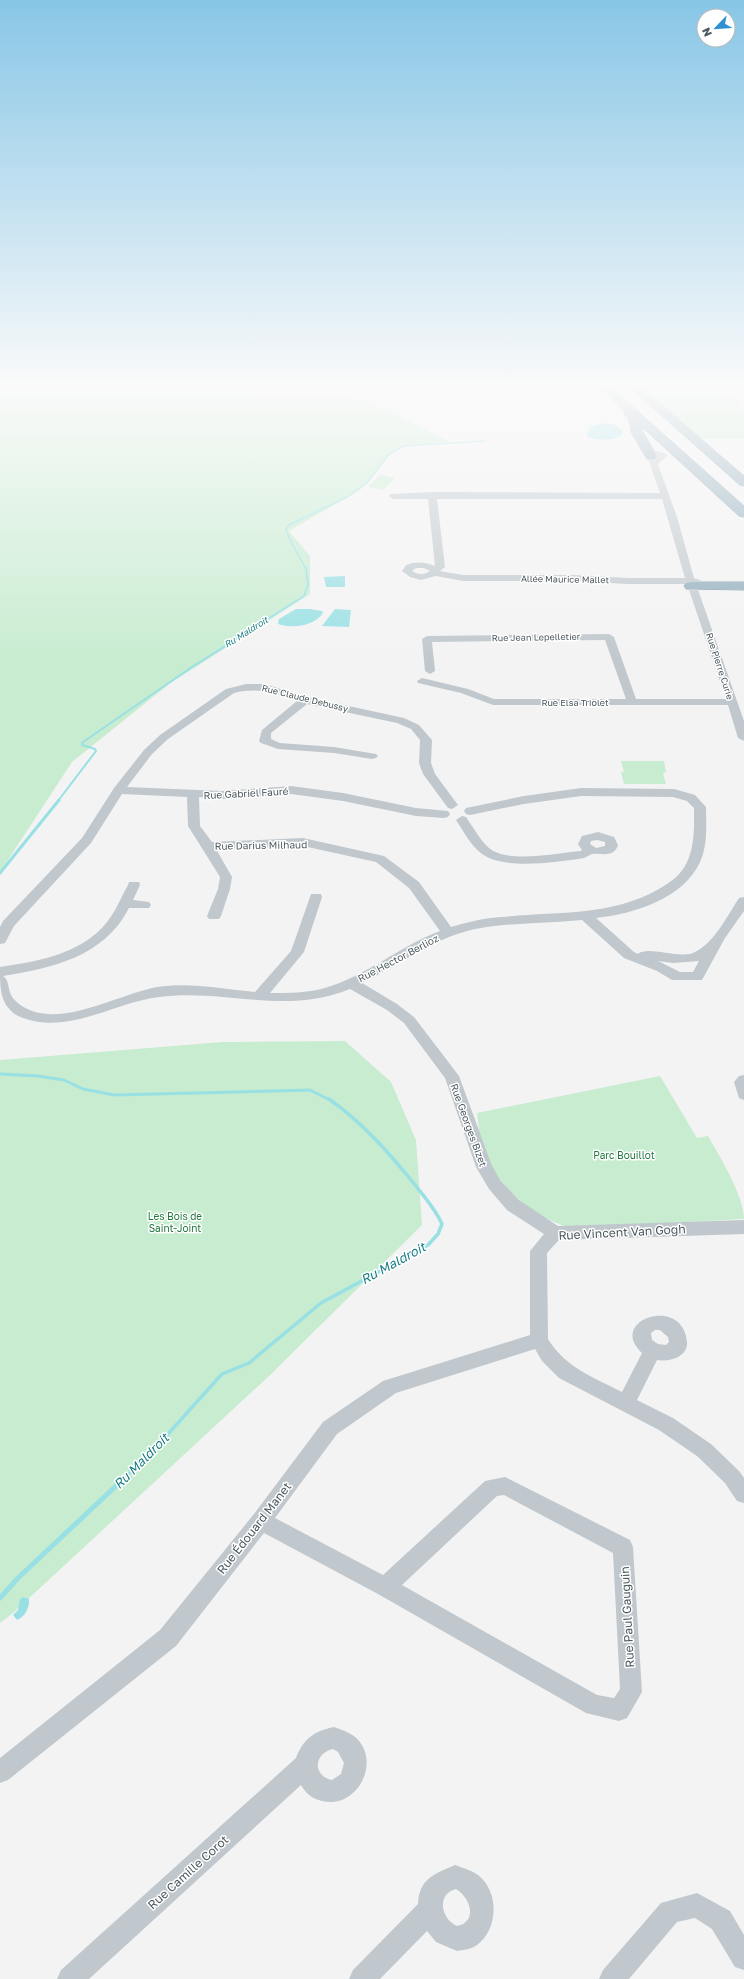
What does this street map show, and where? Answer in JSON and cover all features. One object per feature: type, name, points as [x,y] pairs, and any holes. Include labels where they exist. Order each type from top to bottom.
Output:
[{"type":"highway","points":[[708,480],[744,513]]},
{"type":"highway","points":[[727,480],[744,495]]},
{"type":"highway","points":[[694,584],[744,586]]},
{"type":"street","name":"Rue Pierre Curie","points":[[660,480],[744,738]]},
{"type":"street","name":"Allée Maurice Mallet","points":[[432,495],[440,567],[434,571],[463,578],[574,578],[694,584]]},
{"type":"street","points":[[393,496],[666,496]]},
{"type":"street","name":"Rue Jean Lepelletier","points":[[430,671],[427,639],[609,637],[632,702]]},
{"type":"street","name":"Rue Elsa Triolet","points":[[422,681],[464,691],[493,702],[732,702]]},
{"type":"street","name":"Rue Claude Debussy","points":[[0,940],[8,924],[87,840],[118,790],[148,752],[164,737],[230,691],[246,687],[264,687],[306,700],[400,720],[415,727],[426,740],[425,763],[429,774],[448,810]]},
{"type":"street","points":[[306,700],[266,732],[265,741],[278,746],[337,746],[372,756]]},
{"type":"street","name":"Rue Gabriel Fauré","points":[[118,790],[222,796],[291,790],[344,797],[416,812],[448,810],[461,806],[466,816]]},
{"type":"street","name":"Rue Hector Berlioz","points":[[0,980],[1,994],[16,1010],[37,1017],[52,1018],[68,1017],[159,992],[195,990],[259,996],[297,997],[323,993],[351,983],[419,945],[448,933],[476,925],[511,920],[603,915],[648,901],[673,887],[687,873],[700,844],[700,807],[692,798],[674,793],[581,792],[532,799],[466,816]]},
{"type":"street","points":[[193,795],[194,826],[208,846],[226,877],[224,889],[214,916]]},
{"type":"street","points":[[466,816],[485,850],[496,858],[510,860],[584,854],[591,850]]},
{"type":"street","name":"Rue Darius Milhaud","points":[[208,846],[303,842],[380,859],[414,885],[448,933]]},
{"type":"street","points":[[0,972],[40,966],[66,957],[91,944],[105,933],[117,918],[134,885]]},
{"type":"street","points":[[259,996],[297,952],[316,897]]},
{"type":"street","points":[[586,917],[620,948],[630,955],[662,968],[677,977],[689,978],[697,977],[717,940],[744,902]]},
{"type":"street","points":[[124,904],[144,906]]},
{"type":"street","points":[[603,915],[606,921],[608,936]]},
{"type":"street","points":[[620,948],[646,956],[673,959],[698,957],[717,940]]},
{"type":"street","name":"Rue Georges Bizet","points":[[351,983],[392,1007],[409,1020],[452,1076],[484,1167],[495,1185],[513,1205],[555,1233]]},
{"type":"street","points":[[744,1080],[742,1087],[744,1094]]},
{"type":"street","name":"Rue Vincent Van Gogh","points":[[539,1340],[538,1251],[555,1233],[744,1227]]},
{"type":"street","points":[[539,1340],[548,1355],[565,1372],[666,1424],[704,1450],[732,1477],[744,1494]]},
{"type":"street","name":"Rue Édouard Manet","points":[[0,1772],[168,1638],[262,1520],[330,1428],[390,1388],[539,1340]]},
{"type":"street","points":[[626,1404],[652,1351]]},
{"type":"street","name":"Rue Paul Gauguin","points":[[262,1520],[594,1704],[619,1710],[631,1692],[623,1547],[505,1486],[492,1488],[385,1587]]},
{"type":"street","name":"Rue Camille Corot","points":[[70,1979],[306,1764]]},
{"type":"street","points":[[612,1979],[670,1912],[697,1905],[721,1920],[744,1958]]},
{"type":"street","points":[[362,1979],[430,1910]]},
{"type":"green space","points":[[0,480],[368,480],[360,490],[289,531],[310,556],[310,594],[169,684],[72,762],[0,872]]},
{"type":"green space","points":[[375,480],[393,480],[383,490],[368,487]]},
{"type":"green space","points":[[621,761],[664,761],[666,772],[663,773],[666,784],[624,784],[621,772],[624,772]]},
{"type":"green space","name":"Les Bois de Saint-Joint","points":[[345,1041],[391,1082],[416,1140],[422,1225],[268,1377],[14,1612],[0,1623],[0,1060],[223,1042]]},
{"type":"green space","name":"Parc Bouillot","points":[[660,1076],[697,1138],[708,1136],[725,1165],[736,1188],[743,1210],[744,1219],[572,1228],[558,1224],[544,1217],[520,1200],[499,1178],[482,1148],[477,1113]]},
{"type":"water","points":[[345,576],[345,587],[326,587],[324,577]]},
{"type":"water","points":[[296,609],[310,609],[322,611],[323,613],[309,624],[290,626],[278,624],[279,619]]},
{"type":"water","points":[[335,609],[351,610],[349,627],[322,626]]},
{"type":"water","points":[[23,1597],[29,1599],[29,1605],[25,1614],[17,1620],[13,1615],[18,1610],[20,1599]]},
{"type":"waterway","name":"Ru Maldroit","points":[[306,569],[291,542],[286,529],[289,525],[347,497],[369,480]]},
{"type":"waterway","name":"Ru Maldroit","points":[[58,801],[96,751],[95,749],[82,745],[83,742],[189,669],[304,596],[308,585],[306,568]]},
{"type":"waterway","name":"Ru Maldroit","points":[[0,873],[59,800]]},
{"type":"waterway","name":"Ru Maldroit","points":[[0,1074],[38,1076],[64,1080],[83,1089],[114,1095],[310,1090],[330,1100]]},
{"type":"waterway","name":"Ru Maldroit","points":[[117,1485],[150,1454],[222,1374],[249,1363],[321,1303],[428,1245],[438,1234],[442,1224],[440,1219],[416,1186],[376,1140],[353,1118],[329,1099]]},
{"type":"waterway","name":"Ru Maldroit","points":[[0,1598],[18,1578],[118,1484]]}]
